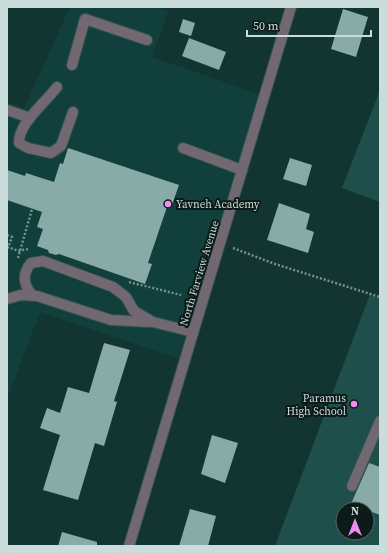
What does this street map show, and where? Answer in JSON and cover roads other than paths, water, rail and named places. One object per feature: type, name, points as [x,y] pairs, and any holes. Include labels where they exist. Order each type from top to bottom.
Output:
[{"type":"street","name":"North Farview Avenue","points":[[129,546],[291,7]]},
{"type":"street","points":[[72,65],[85,19],[146,40]]},
{"type":"street","points":[[57,87],[22,127],[18,136],[19,143],[28,148],[51,153],[61,146],[73,112]]},
{"type":"street","points":[[7,110],[30,118]]},
{"type":"street","points":[[183,148],[242,170]]},
{"type":"street","points":[[32,296],[26,288],[25,270],[31,262],[43,261],[113,287],[126,297],[134,311],[153,322]]},
{"type":"street","points":[[7,299],[32,296],[111,320],[153,322],[193,332]]},
{"type":"street","points":[[352,486],[380,422]]},
{"type":"place","name":"Yavneh Academy","points":[[168,204]]},
{"type":"place","name":"Paramus High School","points":[[354,404]]}]
